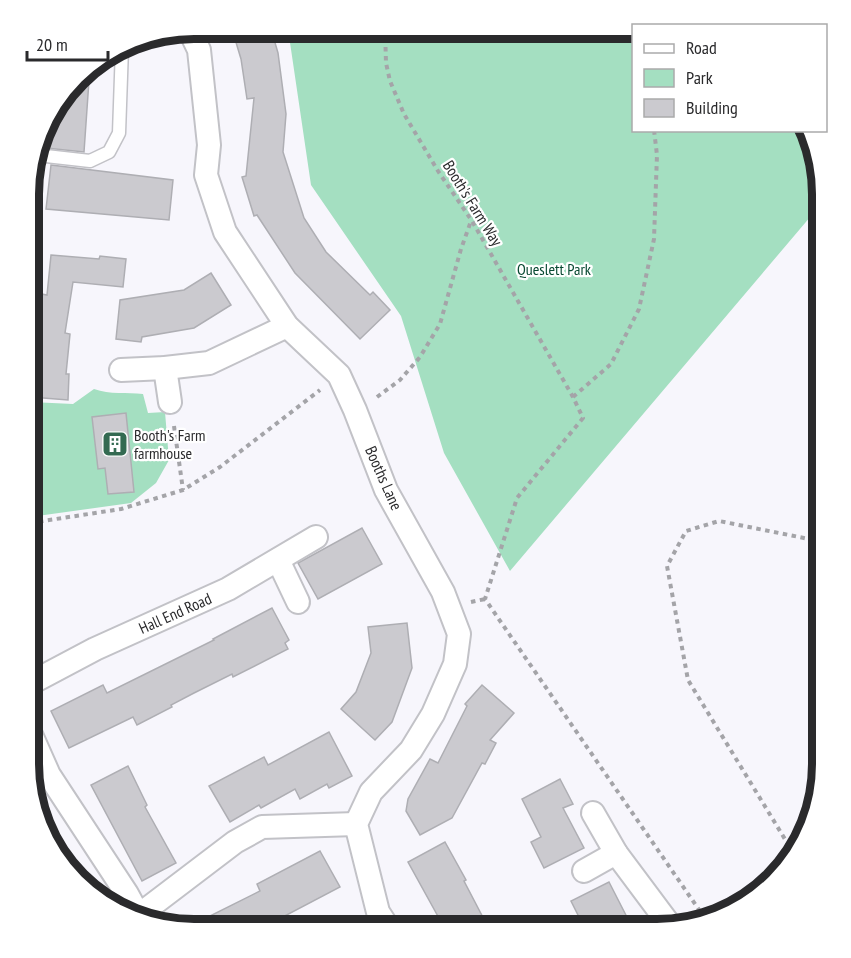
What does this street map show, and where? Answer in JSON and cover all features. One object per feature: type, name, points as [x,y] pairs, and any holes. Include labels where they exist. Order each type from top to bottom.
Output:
[{"type":"street","name":"Booths Lane","points":[[194,39],[199,50],[209,144],[206,175],[225,232],[287,326],[339,375],[386,490],[443,592],[459,634],[455,664],[434,714],[411,750],[371,792],[356,824]]},
{"type":"street","points":[[121,370],[209,363],[287,326]]},
{"type":"street","points":[[165,368],[170,402]]},
{"type":"street","name":"Hall End Road","points":[[39,679],[95,649],[228,589],[316,537]]},
{"type":"street","points":[[278,560],[298,602]]},
{"type":"street","points":[[39,754],[48,775],[134,907]]},
{"type":"street","points":[[593,813],[616,853],[665,919]]},
{"type":"street","points":[[145,911],[235,842],[262,827],[356,824],[378,912],[383,919]]},
{"type":"street","points":[[584,871],[616,853]]},
{"type":"lane","points":[[44,156],[90,161],[109,152],[119,133],[122,57]]},
{"type":"path","name":"Booth's Farm Way","points":[[386,39],[390,81],[404,114],[438,171],[472,221],[583,418],[517,498],[485,599],[701,913]]},
{"type":"path","points":[[573,397],[610,364],[639,309],[654,239],[657,155],[654,132]]},
{"type":"path","points":[[355,410],[400,380],[420,357],[440,324],[461,249],[472,221]]},
{"type":"path","points":[[39,522],[121,509],[183,490],[220,467],[339,375]]},
{"type":"path","points":[[170,402],[183,490]]},
{"type":"path","points":[[789,845],[688,680],[667,566],[686,531],[719,521],[812,540]]},
{"type":"green space","name":"Queslett Park","points":[[289,39],[632,39],[632,132],[799,132],[809,163],[812,183],[812,215],[510,571],[444,453],[401,316],[311,185]]},
{"type":"green space","points":[[94,389],[112,393],[143,394],[148,413],[165,412],[169,460],[156,483],[131,503],[39,516],[39,402],[73,404]]},
{"type":"building","points":[[235,39],[274,39],[278,53],[286,114],[283,152],[304,218],[326,252],[370,295],[373,292],[390,310],[360,339],[295,273],[257,215],[254,216],[242,177],[246,176],[254,98],[247,99],[241,59]]},
{"type":"building","points":[[89,80],[84,152],[46,148],[60,116],[71,99]]},
{"type":"building","points":[[51,165],[173,180],[169,220],[46,209]]},
{"type":"building","points":[[51,255],[126,259],[123,287],[73,282],[65,333],[70,334],[66,374],[69,374],[68,400],[39,398],[39,294],[47,295]]},
{"type":"building","points":[[211,273],[231,305],[194,328],[142,337],[141,342],[116,339],[120,300],[184,290]]},
{"type":"building","name":"Booth's Farm farmhouse","points":[[126,413],[134,492],[108,494],[105,468],[98,469],[92,417]]},
{"type":"building","points":[[362,528],[382,564],[318,599],[298,563]]},
{"type":"building","points":[[272,608],[289,640],[285,643],[288,649],[233,677],[232,674],[194,693],[137,725],[133,717],[69,748],[51,711],[103,685],[107,693],[214,640]]},
{"type":"building","points":[[407,623],[412,668],[392,722],[375,740],[341,709],[356,692],[371,653],[368,627]]},
{"type":"building","points":[[482,685],[514,713],[490,740],[496,743],[485,764],[482,763],[452,818],[420,835],[406,811],[408,799],[430,759],[438,763],[467,706],[465,704]]},
{"type":"building","points":[[329,732],[352,776],[329,788],[327,784],[300,799],[295,789],[261,808],[259,805],[230,822],[209,786],[264,757],[268,765]]},
{"type":"building","points":[[128,766],[147,805],[145,807],[176,863],[142,881],[91,785]]},
{"type":"building","points":[[560,779],[573,804],[563,808],[584,848],[544,868],[531,842],[541,837],[522,799]]},
{"type":"building","points":[[445,842],[484,919],[439,919],[408,862]]},
{"type":"building","points":[[320,851],[340,887],[279,919],[204,919],[260,891],[257,884]]},
{"type":"building","points":[[609,882],[628,919],[580,919],[571,901]]},
{"type":"place","name":"Booth's Farm farmhouse","points":[[115,444]]}]
